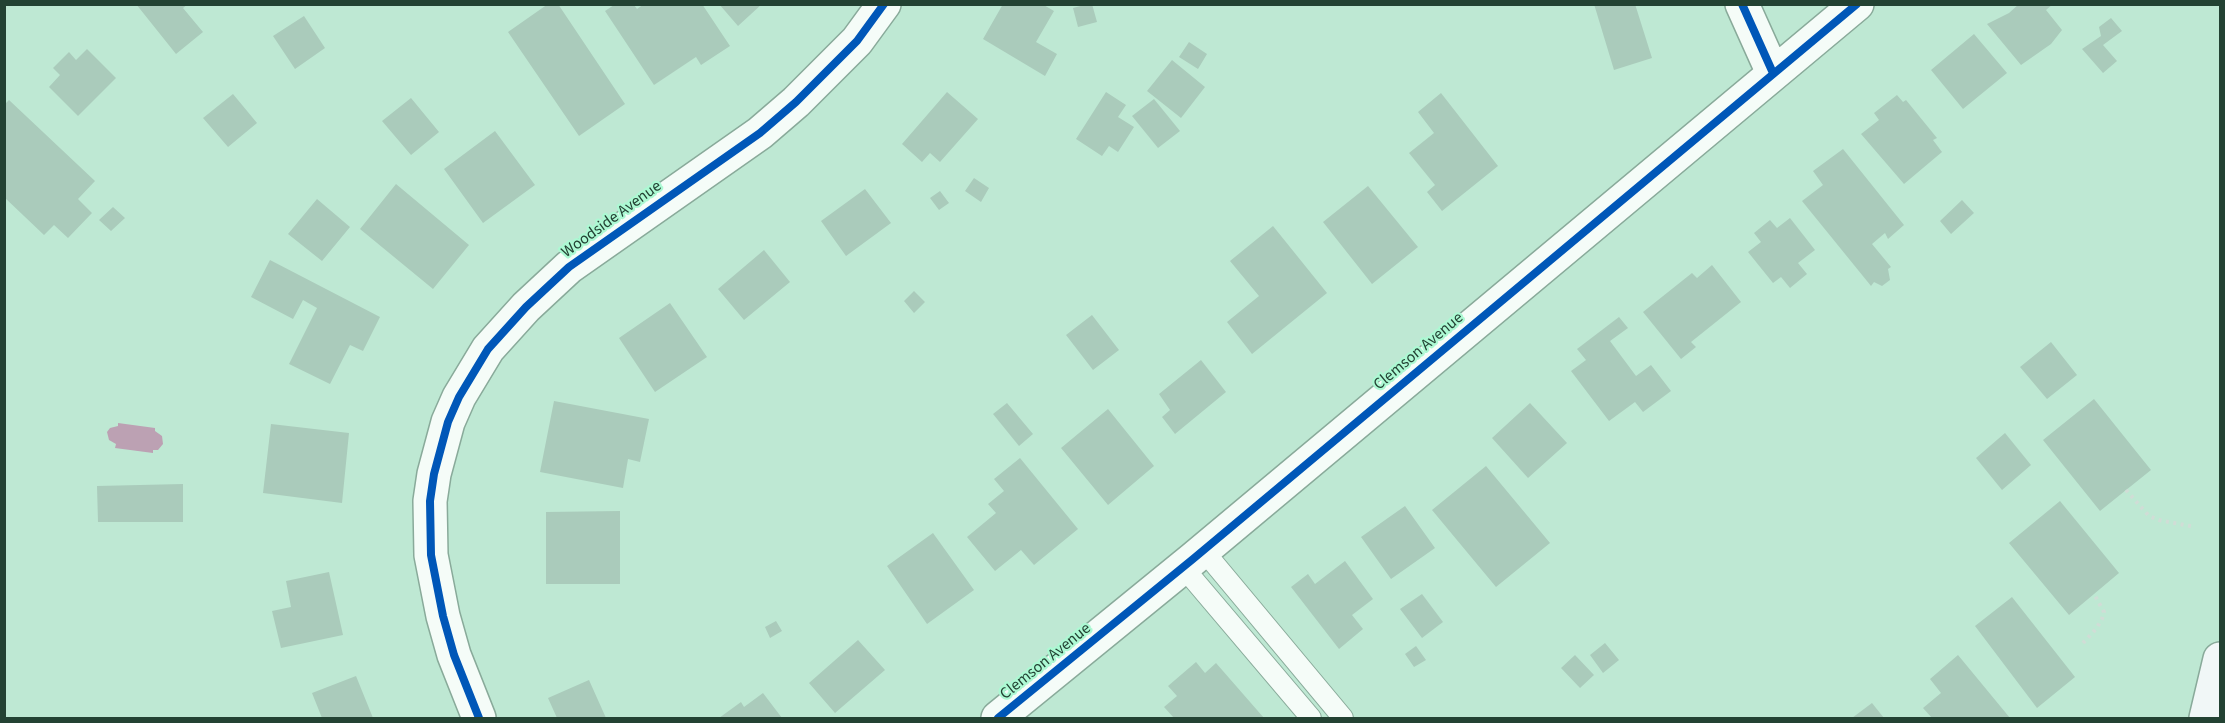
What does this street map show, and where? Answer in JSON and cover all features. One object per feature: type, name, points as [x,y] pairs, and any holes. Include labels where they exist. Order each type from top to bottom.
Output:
[{"type":"street","name":"Woodside Avenue","points":[[479,718],[451,647],[431,555],[430,501],[434,474],[448,422],[459,397],[488,349],[526,307],[569,267],[760,133],[796,102],[857,41],[884,4]]},
{"type":"street","points":[[1742,4],[1773,73]]},
{"type":"street","name":"Clemson Avenue","points":[[998,718],[1193,559],[1857,4]]},
{"type":"street","points":[[2206,718],[2220,659]]},
{"type":"lane","points":[[1193,559],[1311,718]]},
{"type":"lane","points":[[1193,559],[1343,718]]},
{"type":"path","points":[[2126,490],[2149,516],[2195,527]]},
{"type":"path","points":[[2083,643],[2096,629],[2104,612],[2094,594]]},
{"type":"shaded area","points":[[118,423],[155,428],[155,431],[162,436],[163,444],[158,450],[153,450],[153,453],[115,448],[116,444],[109,440],[107,432],[110,428],[118,426]]},
{"type":"building","points":[[136,4],[188,4],[183,8],[203,32],[176,54]]},
{"type":"building","points":[[548,4],[558,4],[625,104],[579,136],[508,32]]},
{"type":"building","points":[[644,4],[702,4],[730,46],[701,65],[696,57],[654,85],[605,11],[614,5],[634,5],[637,9]]},
{"type":"building","points":[[719,4],[762,4],[738,26]]},
{"type":"building","points":[[1003,4],[1042,4],[1054,11],[1036,42],[1057,54],[1045,76],[983,39]]},
{"type":"building","points":[[1092,4],[1097,22],[1078,27],[1073,8]]},
{"type":"building","points":[[1594,4],[1635,4],[1652,58],[1614,70]]},
{"type":"building","points":[[2019,4],[2053,4],[2046,10],[2062,30],[2051,44],[2021,65],[1987,24],[2009,13]]},
{"type":"building","points":[[304,16],[325,48],[295,69],[273,36]]},
{"type":"building","points":[[2111,18],[2122,31],[2103,45],[2117,61],[2103,73],[2082,49],[2101,36],[2099,27]]},
{"type":"building","points":[[1974,34],[2007,73],[1963,109],[1931,70]]},
{"type":"building","points":[[1189,42],[1207,54],[1198,69],[1179,57]]},
{"type":"building","points":[[87,49],[116,78],[78,116],[49,87],[60,75],[53,68],[69,52],[76,60]]},
{"type":"building","points":[[1172,60],[1205,87],[1181,118],[1147,91]]},
{"type":"building","points":[[947,92],[978,119],[940,162],[930,153],[922,162],[902,144]]},
{"type":"building","points":[[1106,92],[1126,105],[1118,117],[1134,127],[1118,152],[1109,146],[1102,156],[1076,139]]},
{"type":"building","points":[[1441,93],[1498,166],[1442,211],[1427,192],[1435,185],[1409,153],[1434,133],[1418,112]]},
{"type":"building","points":[[233,94],[257,123],[228,147],[203,118]]},
{"type":"building","points":[[1897,95],[1903,102],[1906,100],[1937,138],[1933,140],[1942,152],[1904,184],[1861,134],[1879,120],[1874,113]]},
{"type":"building","points":[[411,98],[439,132],[411,155],[382,121]]},
{"type":"building","points":[[1154,99],[1180,131],[1158,148],[1132,116]]},
{"type":"building","points":[[9,100],[95,181],[78,199],[92,213],[68,238],[54,225],[44,235],[4,197],[4,105]]},
{"type":"building","points":[[495,131],[535,185],[483,223],[444,169]]},
{"type":"building","points":[[1843,149],[1904,225],[1888,239],[1885,233],[1872,244],[1891,267],[1888,269],[1890,280],[1882,286],[1874,282],[1871,286],[1802,201],[1823,185],[1813,171]]},
{"type":"building","points":[[974,178],[989,188],[981,202],[965,191]]},
{"type":"building","points":[[396,184],[469,245],[433,289],[360,229]]},
{"type":"building","points":[[1368,186],[1418,247],[1372,284],[1323,222]]},
{"type":"building","points":[[865,189],[891,223],[846,256],[821,221]]},
{"type":"building","points":[[940,191],[949,203],[939,210],[930,198]]},
{"type":"building","points":[[317,199],[350,227],[322,261],[288,234]]},
{"type":"building","points":[[1962,200],[1974,213],[1951,234],[1940,221]]},
{"type":"building","points":[[113,207],[125,218],[111,231],[99,220]]},
{"type":"building","points":[[1790,218],[1815,250],[1798,263],[1807,274],[1790,288],[1781,277],[1773,283],[1748,252],[1761,242],[1754,233],[1770,220],[1777,228]]},
{"type":"building","points":[[1273,226],[1327,293],[1252,354],[1227,322],[1259,296],[1230,261]]},
{"type":"building","points":[[764,250],[790,282],[744,320],[718,289]]},
{"type":"building","points":[[270,260],[380,317],[363,351],[350,345],[330,384],[289,364],[317,308],[303,300],[293,319],[251,297]]},
{"type":"building","points":[[1712,265],[1741,302],[1691,342],[1696,347],[1681,359],[1643,312],[1692,273],[1697,278]]},
{"type":"building","points":[[914,291],[925,302],[914,313],[904,301]]},
{"type":"building","points":[[670,303],[707,357],[655,392],[619,338]]},
{"type":"building","points":[[1092,315],[1119,350],[1093,370],[1066,335]]},
{"type":"building","points":[[1619,317],[1628,328],[1610,341],[1636,376],[1651,365],[1671,391],[1643,412],[1635,402],[1609,421],[1571,371],[1586,360],[1577,349]]},
{"type":"building","points":[[2051,342],[2077,375],[2047,399],[2020,367]]},
{"type":"building","points":[[1201,360],[1226,392],[1175,434],[1162,417],[1170,410],[1159,394]]},
{"type":"building","points":[[2094,399],[2151,470],[2100,511],[2043,440]]},
{"type":"building","points":[[554,401],[649,419],[640,462],[628,459],[623,488],[540,472]]},
{"type":"building","points":[[1007,403],[1033,434],[1019,446],[993,414]]},
{"type":"building","points":[[1530,403],[1567,443],[1528,478],[1492,438]]},
{"type":"building","points":[[1108,409],[1154,466],[1108,505],[1061,448]]},
{"type":"building","points":[[271,424],[349,433],[342,503],[263,493]]},
{"type":"building","points":[[2005,433],[2031,465],[2002,490],[1976,458]]},
{"type":"building","points":[[1020,458],[1078,529],[1034,565],[1021,550],[995,571],[967,537],[996,513],[988,504],[1004,491],[994,479]]},
{"type":"building","points":[[1486,466],[1550,543],[1496,587],[1432,510]]},
{"type":"building","points":[[183,484],[183,522],[98,522],[97,486]]},
{"type":"building","points":[[2060,501],[2119,573],[2069,615],[2009,543]]},
{"type":"building","points":[[1405,506],[1435,548],[1391,579],[1361,537]]},
{"type":"building","points":[[620,511],[620,584],[546,584],[546,512]]},
{"type":"building","points":[[933,533],[974,590],[927,624],[887,566]]},
{"type":"building","points":[[1345,561],[1373,599],[1352,615],[1363,629],[1339,649],[1291,587],[1308,574],[1315,584]]},
{"type":"building","points":[[329,572],[343,635],[281,648],[272,611],[291,607],[286,581]]},
{"type":"building","points":[[1422,594],[1443,622],[1422,638],[1400,609]]},
{"type":"building","points":[[2012,597],[2075,677],[2037,708],[1975,626]]},
{"type":"building","points":[[776,621],[782,631],[770,638],[765,627]]},
{"type":"building","points":[[858,640],[885,670],[835,713],[809,683]]},
{"type":"building","points":[[1605,643],[1619,660],[1603,673],[1590,655]]},
{"type":"building","points":[[1416,646],[1426,660],[1414,667],[1405,654]]},
{"type":"building","points":[[1575,655],[1594,675],[1580,688],[1561,668]]},
{"type":"building","points":[[1958,655],[2010,718],[1932,718],[1923,708],[1941,693],[1930,679]]},
{"type":"building","points":[[1196,662],[1205,673],[1216,663],[1264,718],[1174,718],[1164,707],[1177,696],[1168,686]]},
{"type":"building","points":[[356,676],[373,718],[322,718],[312,693]]},
{"type":"building","points":[[589,680],[606,718],[557,718],[548,698]]},
{"type":"building","points":[[763,693],[782,718],[719,718],[741,702],[744,707]]},
{"type":"building","points":[[1872,703],[1884,718],[1852,718]]},
{"type":"cycle path","points":[[479,718],[454,655],[443,616],[431,555],[430,501],[434,474],[448,422],[459,397],[488,349],[526,307],[569,267],[760,133],[796,102],[857,41],[884,4]]},
{"type":"cycle path","points":[[1742,4],[1773,73]]},
{"type":"cycle path","points":[[998,718],[1193,559],[1857,4]]}]
